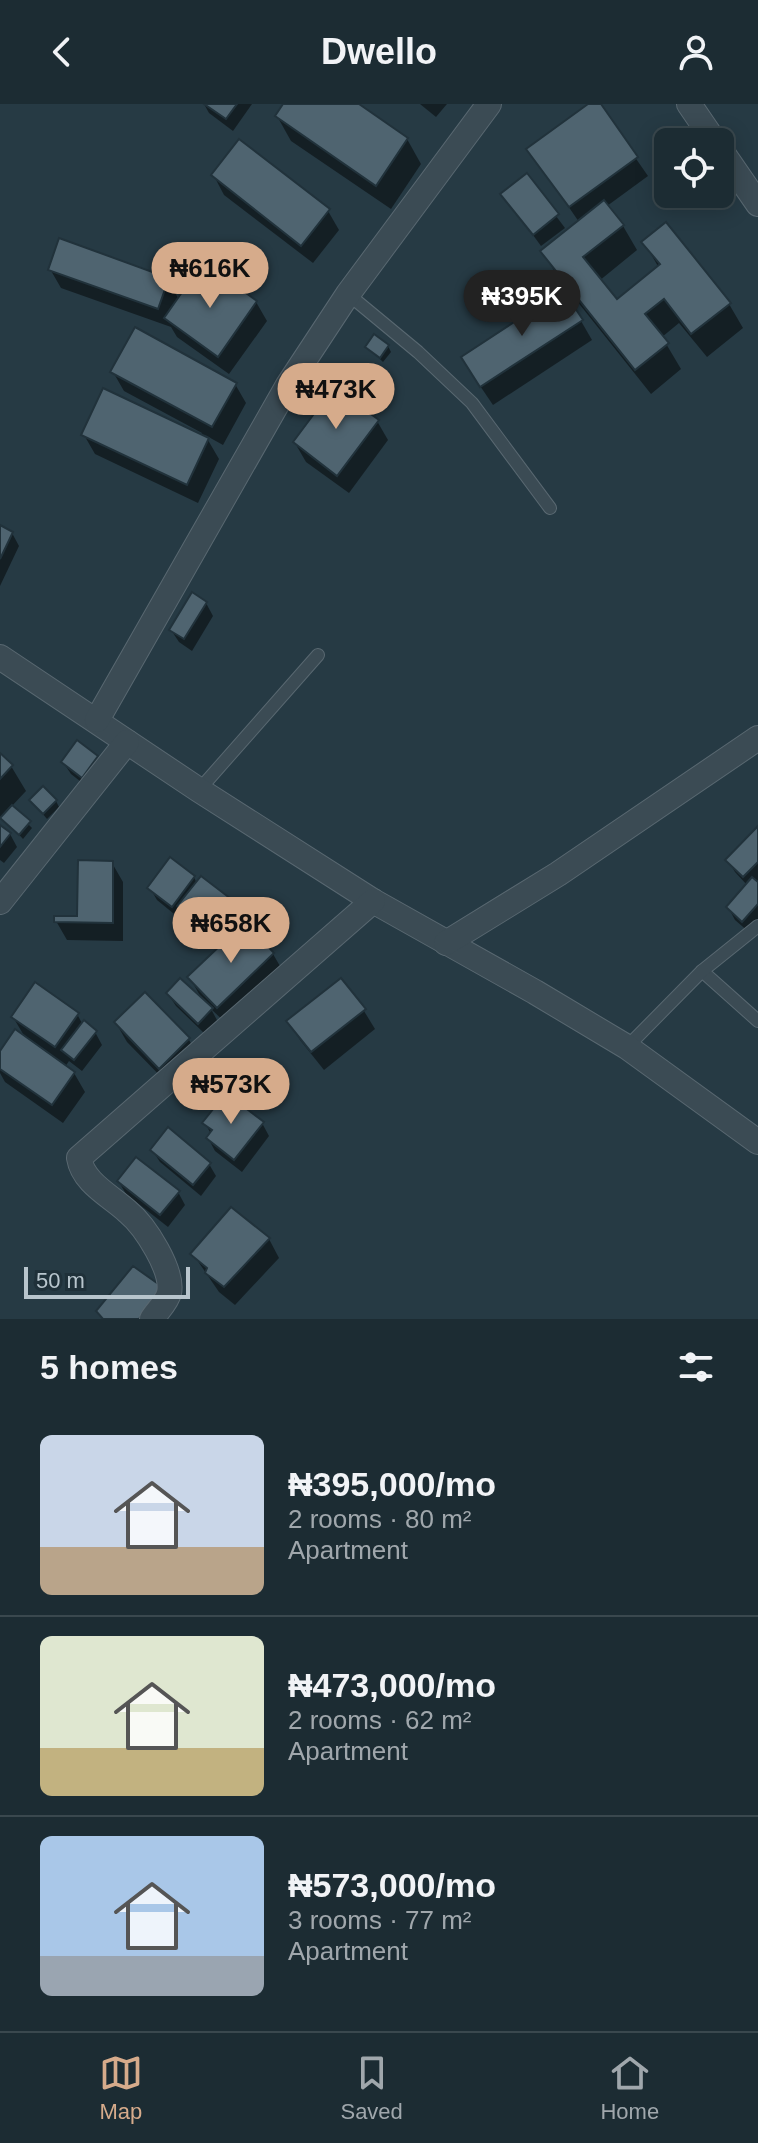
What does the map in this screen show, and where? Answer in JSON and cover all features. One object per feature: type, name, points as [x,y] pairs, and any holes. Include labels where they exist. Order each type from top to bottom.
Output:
[{"type":"street","points":[[97,720],[288,385],[348,294],[489,104]]},
{"type":"street","points":[[689,104],[705,128]]},
{"type":"street","points":[[734,169],[758,204]]},
{"type":"street","points":[[0,657],[373,901],[627,1047],[758,1142]]},
{"type":"street","points":[[446,943],[558,874],[758,738]]},
{"type":"street","points":[[0,902],[127,742]]},
{"type":"street","points":[[152,1319],[169,1295],[169,1276],[162,1258],[132,1215],[88,1179],[79,1158],[373,901]]},
{"type":"lane","points":[[348,294],[418,352],[472,403],[550,508]]},
{"type":"lane","points":[[199,790],[318,655]]},
{"type":"lane","points":[[627,1047],[702,971],[758,926]]},
{"type":"lane","points":[[702,971],[758,1021]]},
{"type":"building","points":[[204,104],[237,104],[226,119]]},
{"type":"building","points":[[283,104],[359,104],[408,138],[376,186],[275,116]]},
{"type":"building","points":[[588,104],[601,104],[638,157],[569,207],[526,149]]},
{"type":"building","points":[[239,139],[330,209],[301,246],[211,175]]},
{"type":"building","points":[[527,173],[559,214],[533,235],[500,194]]},
{"type":"building","points":[[604,200],[624,225],[583,257],[617,299],[660,264],[641,242],[666,222],[731,303],[691,334],[664,299],[645,314],[669,343],[635,370],[540,251]]},
{"type":"building","points":[[59,238],[169,278],[158,309],[48,270]]},
{"type":"building","points":[[203,262],[257,301],[218,357],[164,318]]},
{"type":"building","points":[[563,290],[583,320],[480,387],[461,357]]},
{"type":"building","points":[[135,327],[237,383],[212,427],[110,372]]},
{"type":"building","points":[[374,334],[389,345],[380,358],[365,347]]},
{"type":"building","points":[[334,387],[379,420],[337,476],[293,442]]},
{"type":"building","points":[[103,388],[209,438],[187,485],[81,435]]},
{"type":"building","points":[[0,525],[13,532],[0,559]]},
{"type":"building","points":[[192,592],[207,602],[184,639],[169,630]]},
{"type":"building","points":[[77,740],[98,756],[82,778],[61,762]]},
{"type":"building","points":[[0,753],[13,765],[0,779]]},
{"type":"building","points":[[43,786],[57,800],[43,814],[29,800]]},
{"type":"building","points":[[12,805],[31,821],[19,835],[0,818]]},
{"type":"building","points":[[0,825],[11,833],[0,847]]},
{"type":"building","points":[[758,826],[758,862],[743,877],[725,860]]},
{"type":"building","points":[[170,857],[195,876],[172,907],[147,888]]},
{"type":"building","points":[[78,860],[113,861],[113,923],[54,922],[54,916],[77,916]]},
{"type":"building","points":[[201,876],[235,902],[212,933],[177,906]]},
{"type":"building","points":[[752,877],[758,882],[758,904],[742,922],[726,907]]},
{"type":"building","points":[[245,922],[274,953],[217,1008],[187,977]]},
{"type":"building","points":[[180,978],[213,1008],[198,1024],[166,993]]},
{"type":"building","points":[[341,978],[366,1009],[311,1052],[286,1021]]},
{"type":"building","points":[[35,982],[79,1013],[55,1047],[11,1017]]},
{"type":"building","points":[[145,992],[190,1038],[159,1069],[114,1022]]},
{"type":"building","points":[[84,1020],[97,1031],[74,1060],[61,1050]]},
{"type":"building","points":[[15,1029],[75,1072],[52,1105],[0,1069],[0,1051]]},
{"type":"building","points":[[226,1093],[264,1122],[234,1160],[206,1138],[212,1130],[202,1123]]},
{"type":"building","points":[[168,1127],[211,1163],[193,1185],[150,1150]]},
{"type":"building","points":[[136,1157],[180,1191],[160,1215],[117,1181]]},
{"type":"building","points":[[231,1207],[270,1238],[224,1287],[205,1273],[207,1268],[190,1254]]},
{"type":"building","points":[[133,1266],[164,1288],[139,1319],[103,1319],[96,1311]]}]
